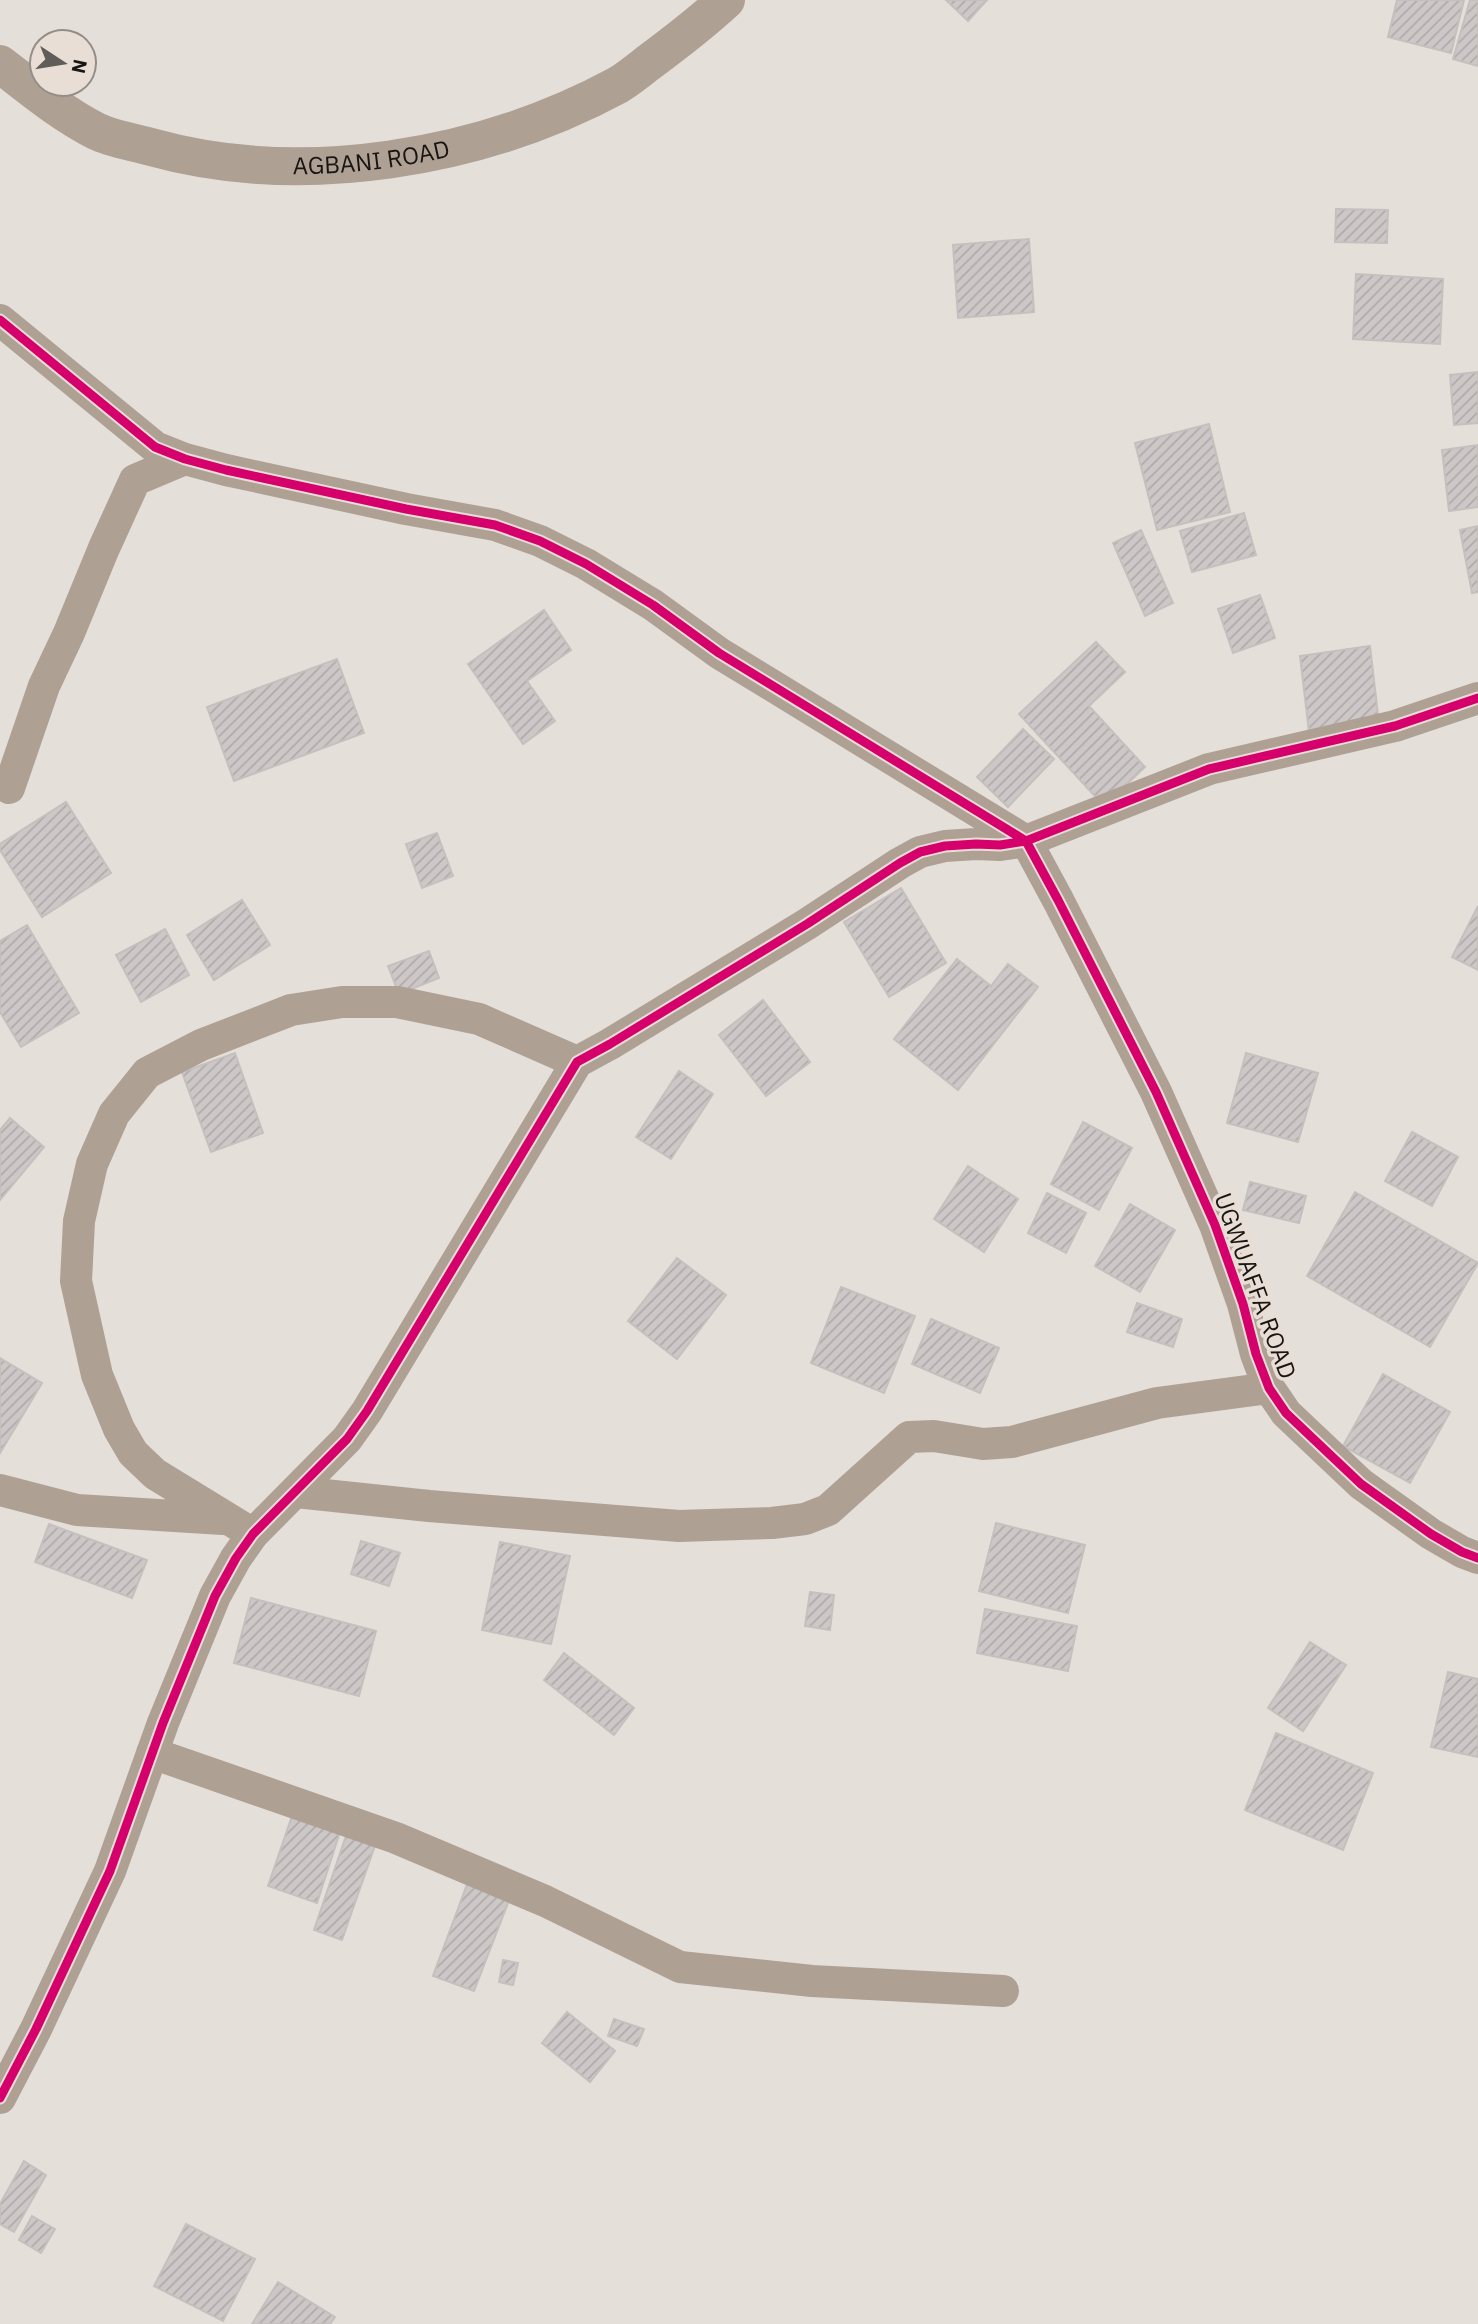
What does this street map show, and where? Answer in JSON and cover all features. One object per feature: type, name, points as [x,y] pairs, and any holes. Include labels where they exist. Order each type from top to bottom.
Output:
[{"type":"main road","name":"AGBANI ROAD","points":[[0,64],[97,132],[183,156],[267,167],[369,162],[452,148],[540,122],[620,84],[691,32],[726,0]]},
{"type":"street","points":[[0,320],[155,447],[185,460],[495,525],[540,541],[586,564],[642,598],[719,653],[1026,841]]},
{"type":"street","points":[[9,788],[44,686],[135,480],[185,460]]},
{"type":"street","points":[[0,1490],[77,1510],[241,1527],[296,1492],[346,1438],[367,1410],[577,1062],[807,924],[920,852],[945,846],[1000,845],[1026,841],[1209,769],[1395,726],[1478,698]]},
{"type":"street","name":"UGWUAFFA ROAD","points":[[1026,841],[1161,1104],[1215,1224],[1269,1388],[1286,1413],[1361,1485],[1431,1534],[1478,1558]]},
{"type":"street","points":[[241,1527],[155,1474],[132,1453],[97,1375],[76,1281],[79,1221],[92,1164],[114,1114],[147,1073],[201,1045],[292,1010],[342,1002],[397,1002],[479,1018],[577,1062]]},
{"type":"street","points":[[296,1492],[429,1506],[679,1526],[772,1523],[805,1519],[828,1510],[909,1437],[934,1436],[984,1444],[1012,1442],[1157,1403],[1269,1388]]},
{"type":"street","points":[[0,2098],[36,2029],[110,1871],[152,1753],[215,1596],[236,1558],[241,1527]]},
{"type":"street","points":[[152,1753],[396,1838],[545,1901],[680,1967],[812,1981],[1003,1991]]},
{"type":"building","points":[[946,0],[987,0],[968,21]]},
{"type":"building","points":[[1397,0],[1464,0],[1451,53],[1388,37]]},
{"type":"building","points":[[1470,0],[1478,0],[1478,66],[1453,59]]},
{"type":"building","points":[[1336,209],[1388,210],[1387,243],[1335,242]]},
{"type":"building","points":[[1029,239],[1034,312],[958,318],[953,245]]},
{"type":"building","points":[[1356,274],[1443,279],[1440,344],[1353,339]]},
{"type":"building","points":[[1478,372],[1478,423],[1454,425],[1450,375]]},
{"type":"building","points":[[1209,424],[1230,512],[1157,530],[1135,443]]},
{"type":"building","points":[[1478,445],[1478,507],[1449,511],[1442,450]]},
{"type":"building","points":[[1244,513],[1256,555],[1192,572],[1180,531]]},
{"type":"building","points":[[1478,526],[1478,592],[1472,593],[1460,530]]},
{"type":"building","points":[[1141,530],[1173,603],[1145,616],[1113,543]]},
{"type":"building","points":[[1260,595],[1275,638],[1233,653],[1218,609]]},
{"type":"building","points":[[544,610],[571,650],[527,681],[555,721],[523,744],[468,664]]},
{"type":"building","points":[[1096,642],[1125,672],[1089,706],[1145,767],[1104,806],[1019,714]]},
{"type":"building","points":[[1370,646],[1379,723],[1309,732],[1300,656]]},
{"type":"building","points":[[337,659],[364,733],[234,781],[207,707]]},
{"type":"building","points":[[1023,729],[1054,759],[1008,807],[977,777]]},
{"type":"building","points":[[66,802],[111,873],[42,917],[0,850],[0,844]]},
{"type":"building","points":[[437,833],[453,876],[422,888],[406,844]]},
{"type":"building","points":[[901,888],[946,963],[889,997],[844,922]]},
{"type":"building","points":[[242,900],[270,945],[214,980],[187,935]]},
{"type":"building","points":[[1478,906],[1478,970],[1452,957]]},
{"type":"building","points":[[27,925],[79,1013],[21,1047],[0,1012],[0,941]]},
{"type":"building","points":[[165,929],[189,975],[141,1002],[116,955]]},
{"type":"building","points":[[429,951],[439,978],[399,994],[388,966]]},
{"type":"building","points":[[957,959],[991,986],[1008,964],[1038,987],[958,1090],[894,1039]]},
{"type":"building","points":[[763,1000],[810,1062],[766,1096],[719,1035]]},
{"type":"building","points":[[235,1053],[263,1133],[211,1152],[182,1072]]},
{"type":"building","points":[[1246,1053],[1318,1073],[1298,1142],[1227,1123]]},
{"type":"building","points":[[679,1071],[713,1094],[671,1159],[636,1137]]},
{"type":"building","points":[[10,1118],[44,1147],[0,1200],[0,1130]]},
{"type":"building","points":[[1083,1122],[1132,1148],[1099,1210],[1051,1184]]},
{"type":"building","points":[[1412,1132],[1458,1157],[1432,1206],[1385,1181]]},
{"type":"building","points":[[968,1166],[1018,1199],[984,1252],[934,1219]]},
{"type":"building","points":[[1250,1182],[1306,1196],[1299,1223],[1243,1210]]},
{"type":"building","points":[[1355,1192],[1478,1263],[1430,1347],[1307,1276]]},
{"type":"building","points":[[1047,1193],[1086,1213],[1066,1253],[1028,1233]]},
{"type":"building","points":[[1130,1204],[1175,1230],[1140,1292],[1095,1266]]},
{"type":"building","points":[[677,1258],[726,1295],[677,1359],[628,1321]]},
{"type":"building","points":[[841,1287],[915,1316],[884,1393],[811,1363]]},
{"type":"building","points":[[1137,1303],[1182,1319],[1173,1347],[1127,1332]]},
{"type":"building","points":[[931,1319],[999,1348],[980,1393],[912,1364]]},
{"type":"building","points":[[0,1358],[42,1383],[0,1453]]},
{"type":"building","points":[[1383,1374],[1450,1412],[1410,1483],[1343,1446]]},
{"type":"building","points":[[996,1523],[1085,1545],[1068,1613],[979,1591]]},
{"type":"building","points":[[49,1524],[147,1560],[132,1598],[35,1562]]},
{"type":"building","points":[[361,1541],[400,1553],[389,1586],[351,1574]]},
{"type":"building","points":[[500,1542],[570,1556],[551,1644],[482,1630]]},
{"type":"building","points":[[810,1592],[834,1595],[830,1630],[805,1626]]},
{"type":"building","points":[[251,1598],[376,1631],[359,1696],[234,1663]]},
{"type":"building","points":[[985,1609],[1077,1626],[1068,1671],[977,1653]]},
{"type":"building","points":[[1310,1642],[1346,1665],[1303,1731],[1268,1708]]},
{"type":"building","points":[[564,1653],[634,1708],[614,1735],[544,1680]]},
{"type":"building","points":[[1448,1672],[1478,1679],[1478,1757],[1431,1747]]},
{"type":"building","points":[[1276,1733],[1373,1773],[1343,1850],[1245,1810]]},
{"type":"building","points":[[292,1816],[340,1832],[317,1903],[268,1886]]},
{"type":"building","points":[[350,1824],[379,1834],[342,1940],[314,1930]]},
{"type":"building","points":[[469,1879],[511,1895],[474,1991],[433,1976]]},
{"type":"building","points":[[503,1960],[518,1963],[513,1985],[499,1982]]},
{"type":"building","points":[[567,2012],[615,2051],[590,2082],[542,2043]]},
{"type":"building","points":[[614,2019],[644,2029],[637,2046],[608,2036]]},
{"type":"building","points":[[24,2161],[46,2175],[14,2232],[0,2224],[0,2204]]},
{"type":"building","points":[[32,2216],[55,2229],[41,2253],[19,2240]]},
{"type":"building","points":[[186,2224],[255,2259],[223,2321],[154,2286]]},
{"type":"building","points":[[278,2282],[335,2317],[330,2324],[252,2324]]},
{"type":"cycle path","points":[[0,320],[155,447],[185,459],[226,470],[406,509],[495,525],[540,541],[586,564],[653,605],[719,653],[1026,841],[1156,1092],[1215,1225],[1269,1388],[1286,1413],[1361,1484],[1431,1534],[1478,1558]]},
{"type":"cycle path","points":[[0,2098],[36,2029],[110,1871],[163,1723],[215,1596],[236,1558],[253,1534],[347,1439],[367,1411],[577,1062],[807,924],[920,852],[945,846],[1000,845],[1026,841],[1209,769],[1395,726],[1478,698]]}]
